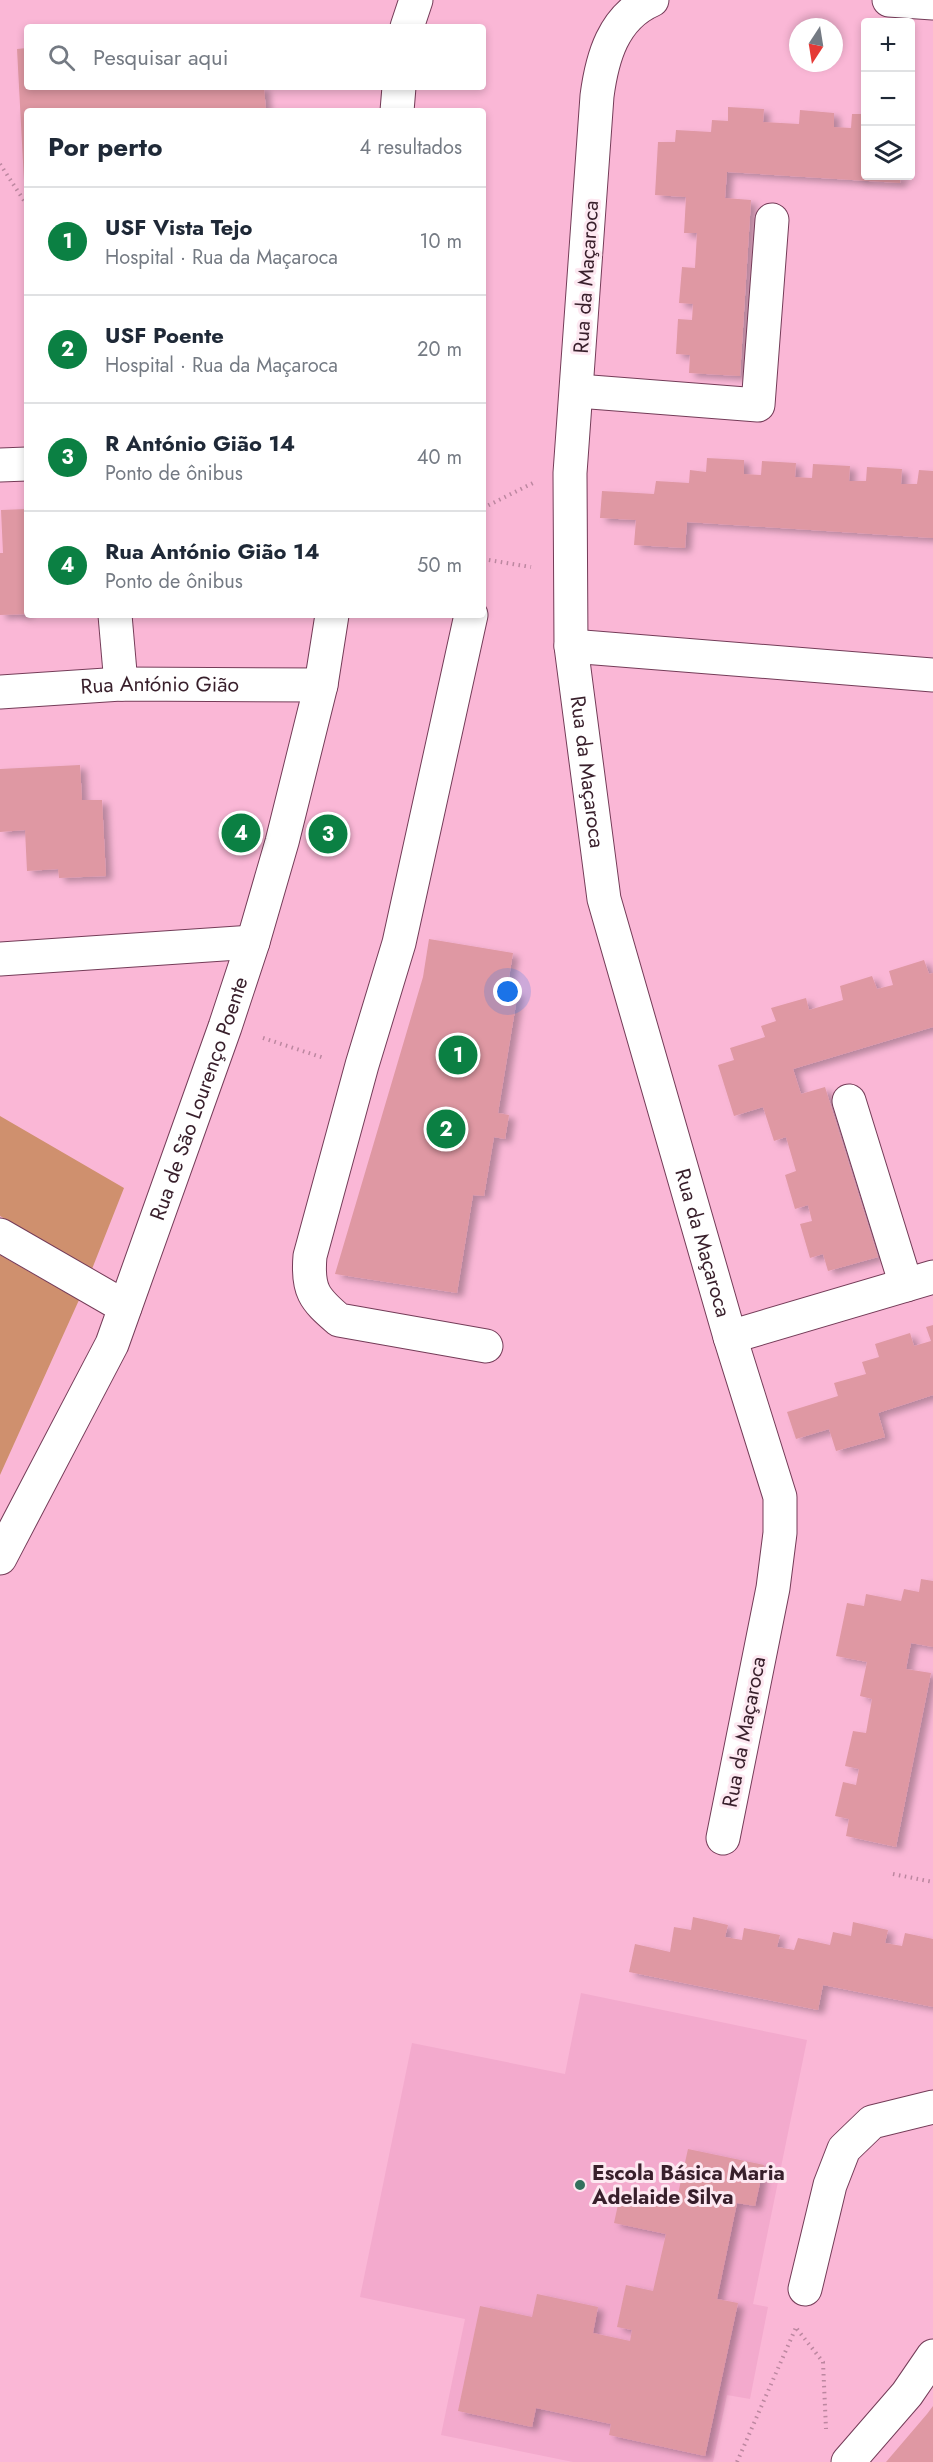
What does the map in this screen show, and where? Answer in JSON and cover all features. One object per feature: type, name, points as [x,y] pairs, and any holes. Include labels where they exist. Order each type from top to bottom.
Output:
[{"type":"street","points":[[394,0],[401,24]]},
{"type":"street","points":[[408,24],[416,0]]},
{"type":"street","name":"Rua da Maçaroca","points":[[652,0],[643,4],[619,25],[602,61],[570,473],[571,646],[604,899],[730,1337],[776,1483],[780,1510],[772,1588],[723,1838]]},
{"type":"street","points":[[889,0],[933,3]]},
{"type":"street","points":[[397,108],[399,90]]},
{"type":"street","points":[[578,391],[758,405],[772,220]]},
{"type":"street","points":[[0,465],[24,464]]},
{"type":"street","points":[[115,618],[121,684]]},
{"type":"street","name":"Rua de São Lourenço Poente","points":[[0,1558],[112,1344],[225,1027],[282,842],[321,685],[332,618]]},
{"type":"street","points":[[470,618],[399,943],[310,1256],[308,1277],[312,1292],[323,1307],[339,1320],[486,1346]]},
{"type":"street","points":[[571,646],[933,675]]},
{"type":"street","name":"Rua António Gião","points":[[0,692],[121,684],[321,685]]},
{"type":"street","points":[[0,959],[253,942]]},
{"type":"street","points":[[730,1337],[920,1281],[849,1101]]},
{"type":"street","points":[[0,1235],[125,1307]]},
{"type":"street","points":[[805,2289],[830,2185],[844,2149],[872,2122],[933,2107]]},
{"type":"street","points":[[848,2462],[907,2394],[933,2356]]},
{"type":"path","points":[[0,164],[24,201]]},
{"type":"path","points":[[486,506],[552,473],[570,473]]},
{"type":"path","points":[[486,560],[497,562]]},
{"type":"path","points":[[225,1027],[327,1058]]},
{"type":"path","points":[[893,1874],[933,1882]]},
{"type":"path","points":[[737,2462],[796,2329],[805,2289]]},
{"type":"path","points":[[796,2329],[823,2362],[824,2428]]},
{"type":"shaded area","points":[[0,1116],[124,1188],[92,1269],[0,1216]]},
{"type":"shaded area","points":[[0,1255],[79,1300],[0,1475]]},
{"type":"shaded area","name":"Escola Básica Maria Adelaide Silva","points":[[581,1993],[807,2040],[753,2304],[768,2307],[750,2399],[727,2395],[713,2462],[573,2462],[441,2435],[465,2319],[360,2297],[412,2043],[565,2074]]},
{"type":"building","points":[[24,48],[24,90],[264,90],[266,108],[24,108],[24,181],[17,49]]},
{"type":"building","points":[[728,107],[764,109],[763,122],[799,124],[800,110],[834,113],[834,127],[851,128],[852,114],[861,114],[861,180],[900,180],[900,183],[727,172],[725,198],[751,200],[740,376],[689,373],[690,355],[676,354],[678,319],[692,320],[693,304],[679,303],[682,267],[695,268],[697,233],[684,233],[686,197],[655,195],[658,142],[675,142],[676,130],[711,132],[712,120],[728,121]]},
{"type":"building","points":[[707,458],[744,460],[744,474],[761,475],[762,461],[796,463],[795,477],[812,478],[813,464],[850,466],[849,481],[866,481],[867,467],[902,469],[901,484],[917,484],[919,470],[933,471],[933,538],[687,522],[685,548],[634,545],[636,520],[600,518],[602,491],[654,494],[656,481],[689,483],[690,470],[706,472]]},
{"type":"building","points":[[24,509],[24,614],[0,615],[0,553],[3,553],[1,510]]},
{"type":"building","points":[[80,765],[82,800],[102,800],[106,876],[59,878],[58,869],[27,871],[25,830],[0,832],[0,769]]},
{"type":"building","points":[[429,939],[513,953],[507,990],[518,992],[498,1113],[509,1115],[505,1139],[494,1137],[484,1196],[473,1195],[457,1293],[335,1274],[423,977]]},
{"type":"building","points":[[924,960],[929,974],[933,973],[933,1027],[793,1069],[801,1094],[825,1087],[878,1257],[828,1271],[823,1254],[810,1258],[800,1224],[812,1221],[808,1205],[795,1209],[785,1175],[796,1171],[786,1137],[774,1141],[763,1107],[734,1116],[718,1065],[734,1060],[730,1048],[765,1037],[761,1026],[776,1021],[771,1008],[806,998],[809,1010],[843,1000],[840,986],[872,976],[877,989],[893,985],[889,971]]},
{"type":"building","points":[[933,1325],[933,1395],[878,1413],[885,1437],[836,1451],[829,1429],[796,1439],[787,1412],[838,1396],[834,1383],[866,1374],[862,1362],[879,1357],[875,1344],[910,1333],[914,1346],[931,1341],[926,1327]]},
{"type":"building","points":[[921,1579],[933,1581],[933,1647],[911,1643],[906,1669],[931,1673],[896,1847],[846,1836],[849,1819],[835,1816],[843,1782],[856,1785],[859,1769],[845,1766],[853,1731],[866,1733],[872,1699],[860,1696],[867,1662],[836,1656],[847,1603],[864,1606],[866,1594],[901,1601],[904,1589],[919,1592]]},
{"type":"building","points":[[693,1917],[728,1925],[725,1937],[742,1940],[744,1928],[780,1935],[777,1947],[794,1950],[798,1938],[830,1945],[833,1932],[851,1936],[853,1922],[888,1930],[885,1943],[902,1946],[905,1933],[933,1939],[933,2007],[823,1985],[818,2010],[629,1972],[635,1944],[670,1952],[674,1927],[691,1930]]},
{"type":"building","points":[[688,2149],[764,2165],[755,2206],[737,2203],[717,2299],[738,2303],[705,2456],[609,2435],[611,2424],[536,2408],[532,2427],[458,2411],[480,2306],[532,2317],[537,2294],[598,2307],[593,2333],[630,2341],[632,2330],[617,2327],[626,2285],[653,2291],[666,2234],[614,2223],[621,2191],[676,2203]]},
{"type":"building","points":[[933,2406],[933,2462],[886,2462],[927,2414]]},
{"type":"place","name":"Rua António Gião 14","points":[[241,833]]},
{"type":"place","name":"R António Gião 14","points":[[328,834]]},
{"type":"place","name":"USF Vista Tejo","points":[[458,1055]]},
{"type":"place","name":"USF Poente","points":[[446,1129]]},
{"type":"place","name":"Escola Básica Maria Adelaide Silva","points":[[580,2185]]}]
